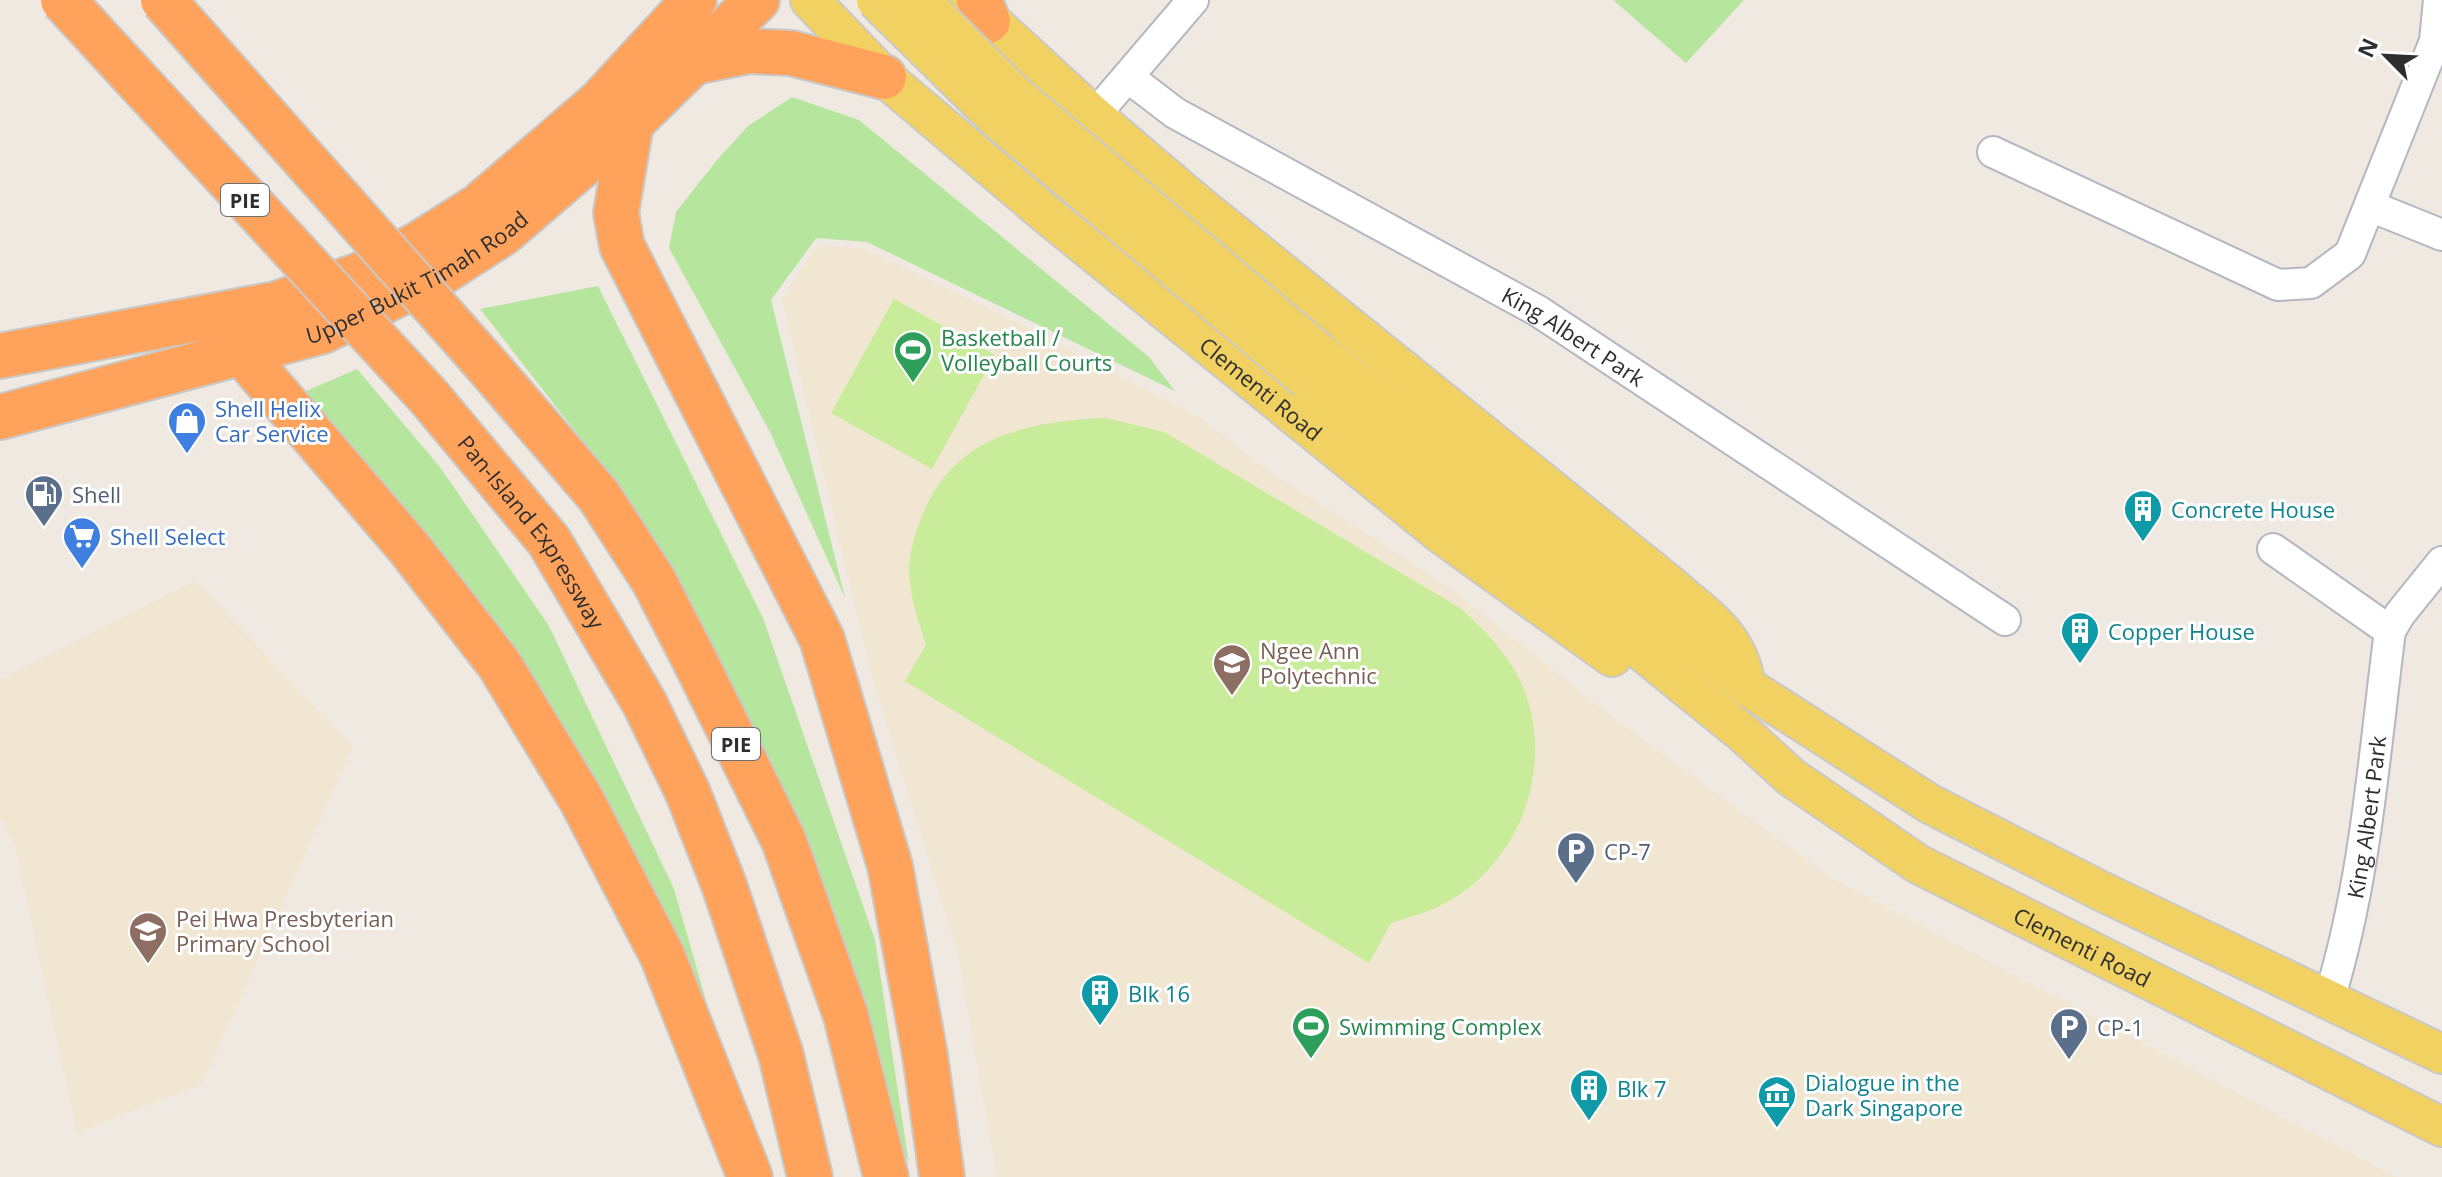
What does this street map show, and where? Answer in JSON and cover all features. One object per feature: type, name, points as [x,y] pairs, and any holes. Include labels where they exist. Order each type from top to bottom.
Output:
[{"type":"highway","name":"Pan-Island Expressway","points":[[63,0],[429,397],[549,541],[645,704],[688,793],[724,885],[781,1055],[810,1177]]},
{"type":"highway","name":"PIE","points":[[163,0],[599,496],[654,581],[784,841],[846,1016],[886,1177]]},
{"type":"highway","name":"Upper Bukit Timah Road","points":[[0,417],[323,331],[441,273],[503,233],[631,123],[694,0]]},
{"type":"highway","name":"Upper Bukit Timah Road","points":[[0,356],[276,304],[360,275],[417,245],[479,206],[676,32],[757,0]]},
{"type":"highway","points":[[676,32],[749,51],[791,53],[884,77]]},
{"type":"highway","points":[[631,123],[616,213],[622,246],[822,639],[890,866],[925,1055],[942,1177]]},
{"type":"highway","points":[[243,354],[410,549],[499,664],[581,799],[662,955],[738,1139],[750,1177]]},
{"type":"main road","name":"Clementi Road","points":[[810,0],[884,77],[1051,218],[1441,534],[1708,726],[1744,734]]},
{"type":"main road","name":"Clementi Road","points":[[876,0],[998,120],[1314,367],[1746,686],[1930,804],[2103,892],[2442,1054]]},
{"type":"main road","name":"Clementi Road","points":[[920,0],[1012,92],[1314,367],[1791,777],[1918,864],[2442,1127]]},
{"type":"main road","points":[[978,7],[1094,116],[1196,203],[1666,582],[1733,643],[1742,658],[1746,686]]},
{"type":"main road","points":[[983,158],[961,122],[964,99],[983,77],[1026,53]]},
{"type":"street","points":[[1094,116],[1193,0]]},
{"type":"street","points":[[1993,152],[2278,285],[2311,283],[2350,254],[2435,41],[2439,0]]},
{"type":"street","name":"King Albert Park","points":[[1128,77],[1175,113],[1538,311],[2005,620]]},
{"type":"street","points":[[2370,206],[2442,235]]},
{"type":"street","points":[[2273,549],[2390,631]]},
{"type":"street","name":"King Albert Park","points":[[2329,999],[2357,893],[2390,631],[2442,562]]},
{"type":"shaded area","name":"Ngee Ann Polytechnic","points":[[817,246],[863,248],[1026,327],[1203,420],[1261,466],[1451,589],[1612,717],[1831,878],[2395,1177],[997,1177],[958,954],[872,677],[782,299]]},
{"type":"shaded area","name":"Pei Hwa Presbyterian Primary School","points":[[195,581],[353,747],[202,1084],[77,1132],[15,846],[0,817],[0,680]]},
{"type":"green space","points":[[1613,0],[1744,0],[1686,63]]},
{"type":"green space","points":[[792,97],[859,120],[1149,357],[1175,391],[867,242],[816,238],[771,300],[845,598],[770,432],[669,248],[676,212],[717,160],[748,126]]},
{"type":"green space","points":[[598,286],[763,618],[875,940],[909,1164],[628,499],[480,309]]},
{"type":"green space","name":"Basketball / Volleyball Courts","points":[[894,299],[995,355],[932,469],[831,413]]},
{"type":"green space","points":[[357,369],[440,467],[549,626],[674,889],[736,1105],[657,907],[297,395]]},
{"type":"green space","points":[[1105,418],[1164,432],[1460,608],[1499,647],[1521,682],[1533,726],[1535,757],[1531,788],[1521,818],[1507,845],[1488,870],[1464,891],[1432,909],[1391,923],[1369,963],[905,681],[926,645],[914,607],[909,567],[911,554],[920,520],[937,488],[954,467],[974,450],[997,438],[1049,423]]},
{"type":"place","name":"Basketball / Volleyball Courts","points":[[913,384]]},
{"type":"place","name":"Shell Helix Car Service","points":[[187,455]]},
{"type":"place","name":"Shell","points":[[44,528]]},
{"type":"place","name":"Concrete House","points":[[2143,543]]},
{"type":"place","name":"Shell Select","points":[[82,570]]},
{"type":"place","name":"Copper House","points":[[2080,665]]},
{"type":"place","name":"Ngee Ann Polytechnic","points":[[1232,697]]},
{"type":"place","name":"CP-7","points":[[1576,885]]},
{"type":"place","name":"Pei Hwa Presbyterian Primary School","points":[[148,965]]},
{"type":"place","name":"Blk 16","points":[[1100,1027]]},
{"type":"place","name":"Swimming Complex","points":[[1311,1060]]},
{"type":"place","name":"CP-1","points":[[2069,1061]]},
{"type":"place","name":"Blk 7","points":[[1589,1122]]},
{"type":"place","name":"Dialogue in the Dark Singapore","points":[[1777,1129]]}]
